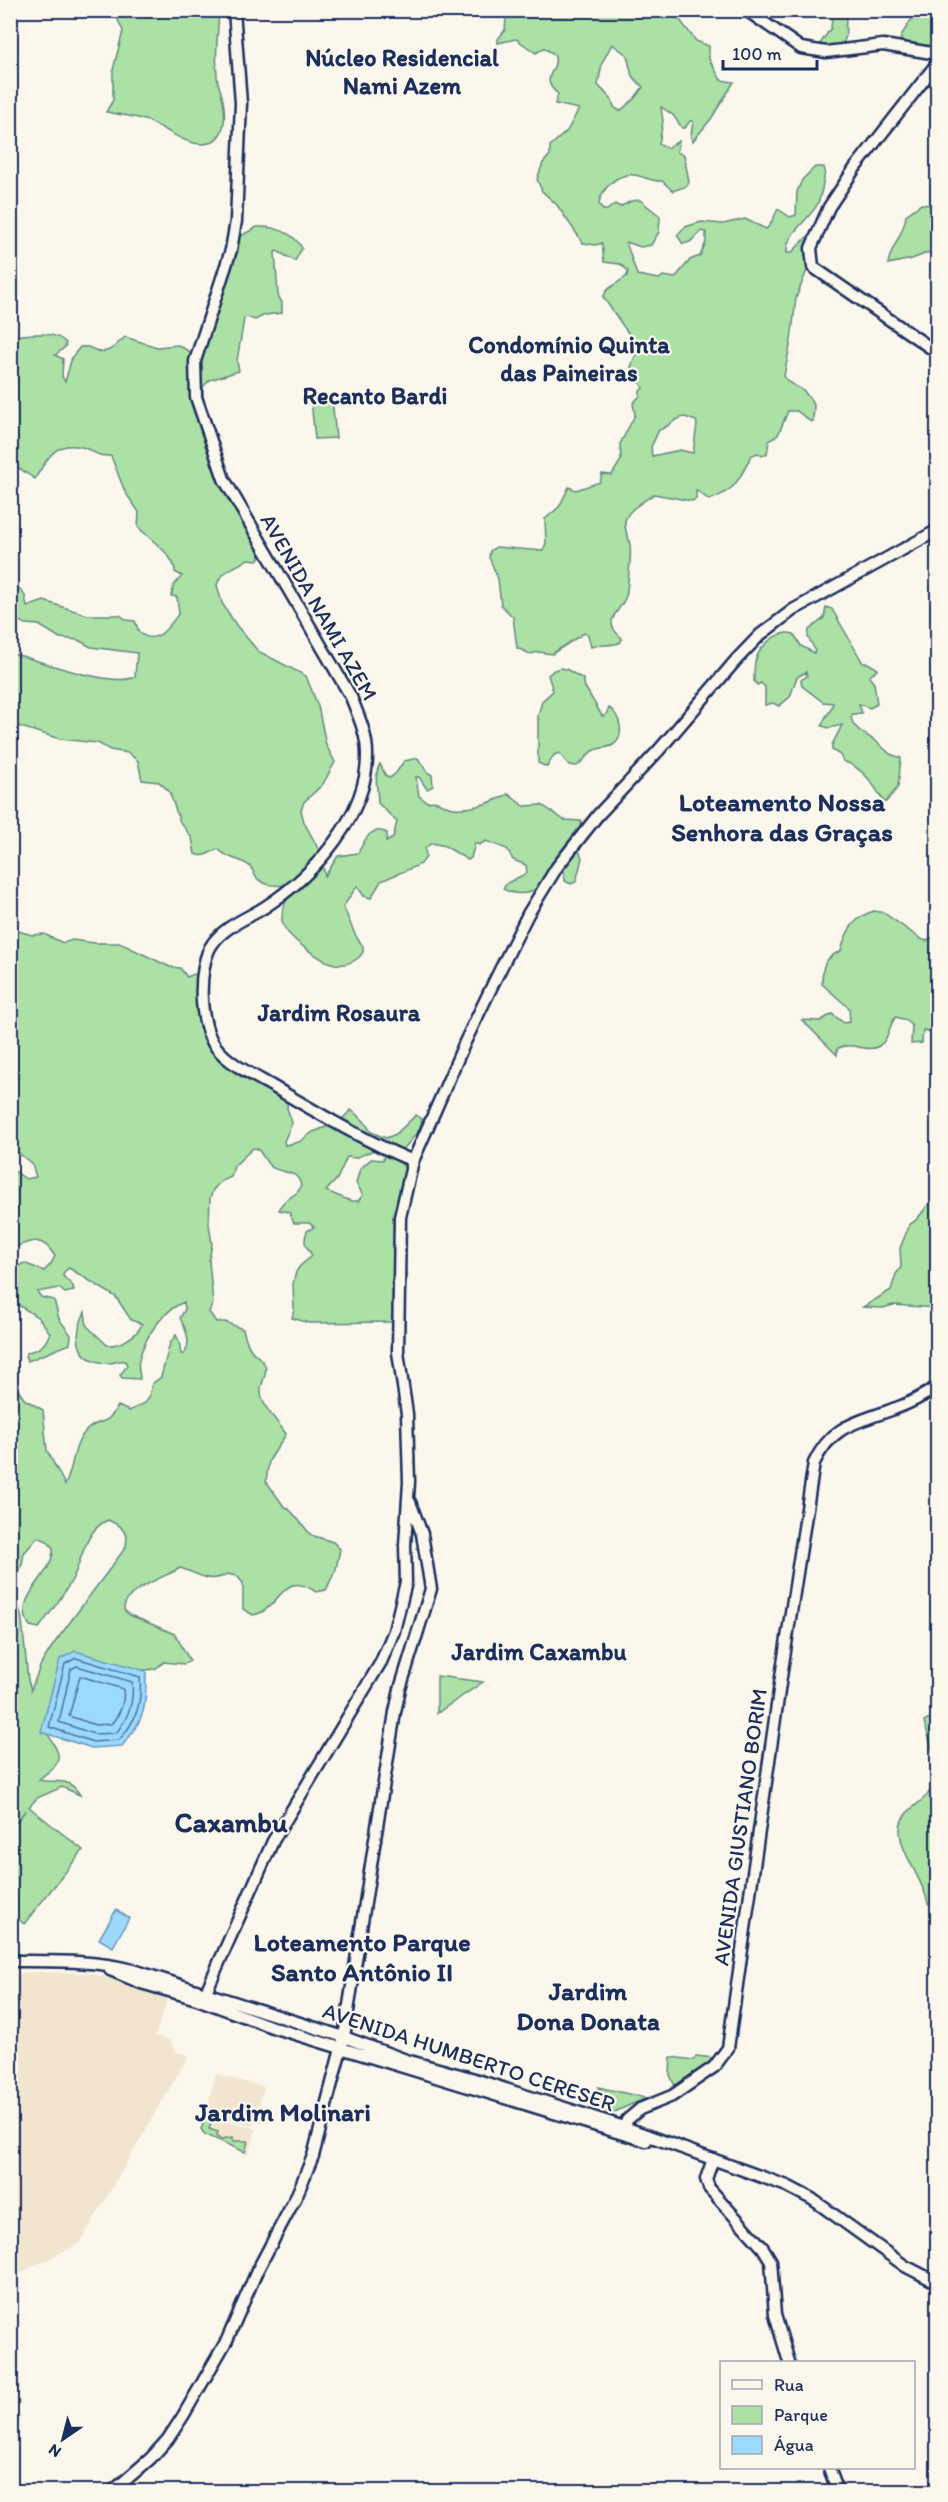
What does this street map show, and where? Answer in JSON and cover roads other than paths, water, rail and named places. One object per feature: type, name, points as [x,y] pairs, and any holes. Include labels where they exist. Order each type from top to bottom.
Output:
[{"type":"main road","name":"AVENIDA NAMI AZEM","points":[[234,10],[241,103],[236,221],[231,250],[195,361],[196,397],[224,479],[351,697],[362,724],[367,753],[364,781],[358,804],[326,854],[266,907],[225,931],[211,945],[203,963],[205,1020],[209,1036],[215,1047],[239,1066],[351,1131],[413,1161]]},
{"type":"main road","points":[[746,10],[801,48],[826,52],[883,45],[938,54]]},
{"type":"main road","points":[[938,62],[855,168],[828,207],[811,248],[813,267],[938,353]]},
{"type":"main road","points":[[211,1997],[227,1947],[273,1841],[388,1647],[406,1582],[405,1545],[409,1499],[407,1414],[398,1352],[400,1217],[413,1161],[465,1042],[528,914],[556,867],[597,815],[659,750],[737,658],[760,635],[814,597],[938,530]]},
{"type":"main road","name":"AVENIDA GIUSTIANO BORIM","points":[[623,2131],[627,2120],[640,2109],[672,2096],[714,2067],[728,2048],[814,1463],[821,1449],[838,1431],[910,1402],[938,1386]]},
{"type":"main road","points":[[112,2492],[151,2458],[168,2439],[183,2416],[227,2340],[257,2271],[296,2197],[313,2156],[343,2043],[395,1712],[431,1589],[422,1534],[409,1499]]},
{"type":"main road","name":"AVENIDA HUMBERTO CERESER","points":[[10,1961],[61,1961],[127,1968],[343,2043],[713,2160],[787,2186],[812,2199],[904,2266],[938,2283]]},
{"type":"main road","points":[[713,2160],[706,2179],[709,2188],[763,2248],[771,2261],[775,2315],[789,2361]]},
{"type":"main road","points":[[829,2469],[838,2492]]},
{"type":"water","points":[[75,1651],[146,1671],[143,1712],[136,1728],[122,1746],[92,1748],[41,1732],[60,1659]]},
{"type":"water","points":[[116,1910],[129,1918],[113,1947],[99,1939]]},
{"type":"district","name":"Núcleo Residencial Nami Azem","points":[[402,71]]},
{"type":"district","name":"Condomínio Quinta das Paineiras","points":[[569,358]]},
{"type":"district","name":"Recanto Bardi","points":[[375,395]]},
{"type":"district","name":"Loteamento Nossa Senhora das Graças","points":[[782,817]]},
{"type":"district","name":"Jardim Rosaura","points":[[339,1012]]},
{"type":"district","name":"Jardim Caxambu","points":[[539,1651]]},
{"type":"district","name":"Caxambu","points":[[231,1822]]},
{"type":"district","name":"Loteamento Parque Santo Antônio II","points":[[362,1957]]},
{"type":"district","name":"Jardim Dona Donata","points":[[588,2006]]},
{"type":"district","name":"Jardim Molinari","points":[[283,2112]]}]
